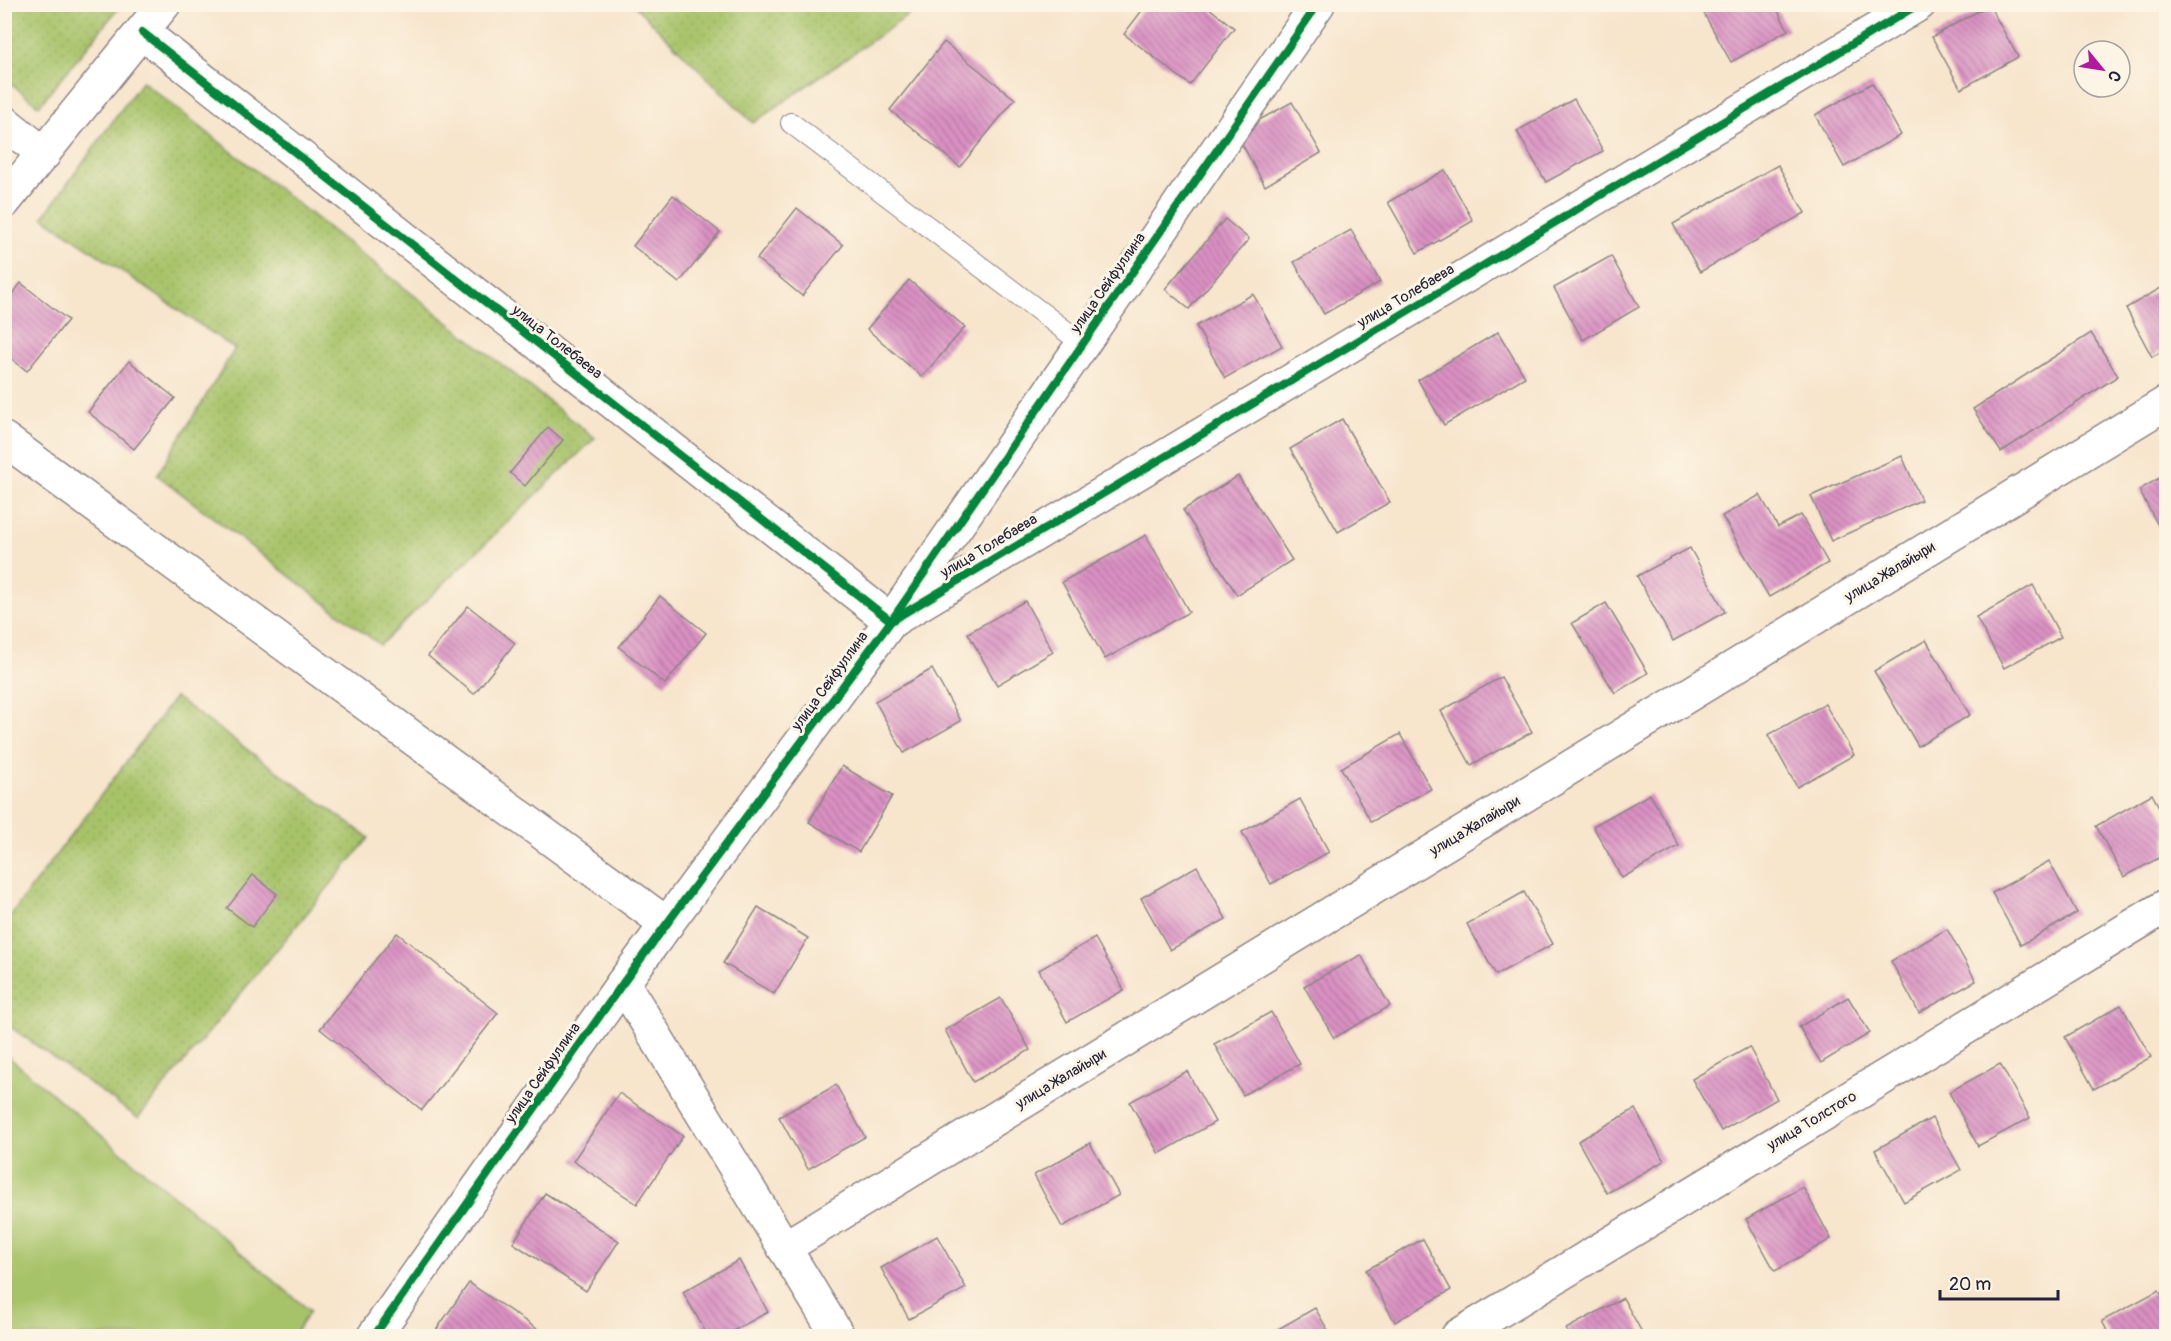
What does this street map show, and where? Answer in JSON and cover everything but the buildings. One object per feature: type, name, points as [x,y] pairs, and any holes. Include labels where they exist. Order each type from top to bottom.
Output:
[{"type":"street","points":[[4,202],[164,4]]},
{"type":"street","name":"улица Сейфуллина","points":[[374,1336],[623,983],[891,621],[1318,4]]},
{"type":"street","name":"улица Толебаева","points":[[142,32],[891,621],[1919,4]]},
{"type":"street","points":[[4,122],[44,154]]},
{"type":"street","name":"улица Жалайыри","points":[[784,1248],[2166,403]]},
{"type":"street","points":[[4,439],[668,924]]},
{"type":"street","name":"улица Толстого","points":[[1458,1336],[2166,906]]},
{"type":"street","points":[[623,983],[838,1336]]},
{"type":"lane","points":[[790,123],[1083,344]]},
{"type":"green space","points":[[4,5],[121,5],[39,106],[5,79]]},
{"type":"green space","points":[[634,5],[923,5],[753,123]]},
{"type":"green space","points":[[142,81],[595,438],[380,645],[157,475],[235,349],[43,217]]},
{"type":"green space","points":[[175,697],[369,838],[138,1118],[5,1023],[4,924]]},
{"type":"green space","points":[[5,1054],[310,1311],[293,1336],[5,1336]]},
{"type":"cycle path","points":[[374,1336],[623,983],[891,621],[1318,4]]},
{"type":"cycle path","points":[[142,32],[891,621],[1919,4]]}]
